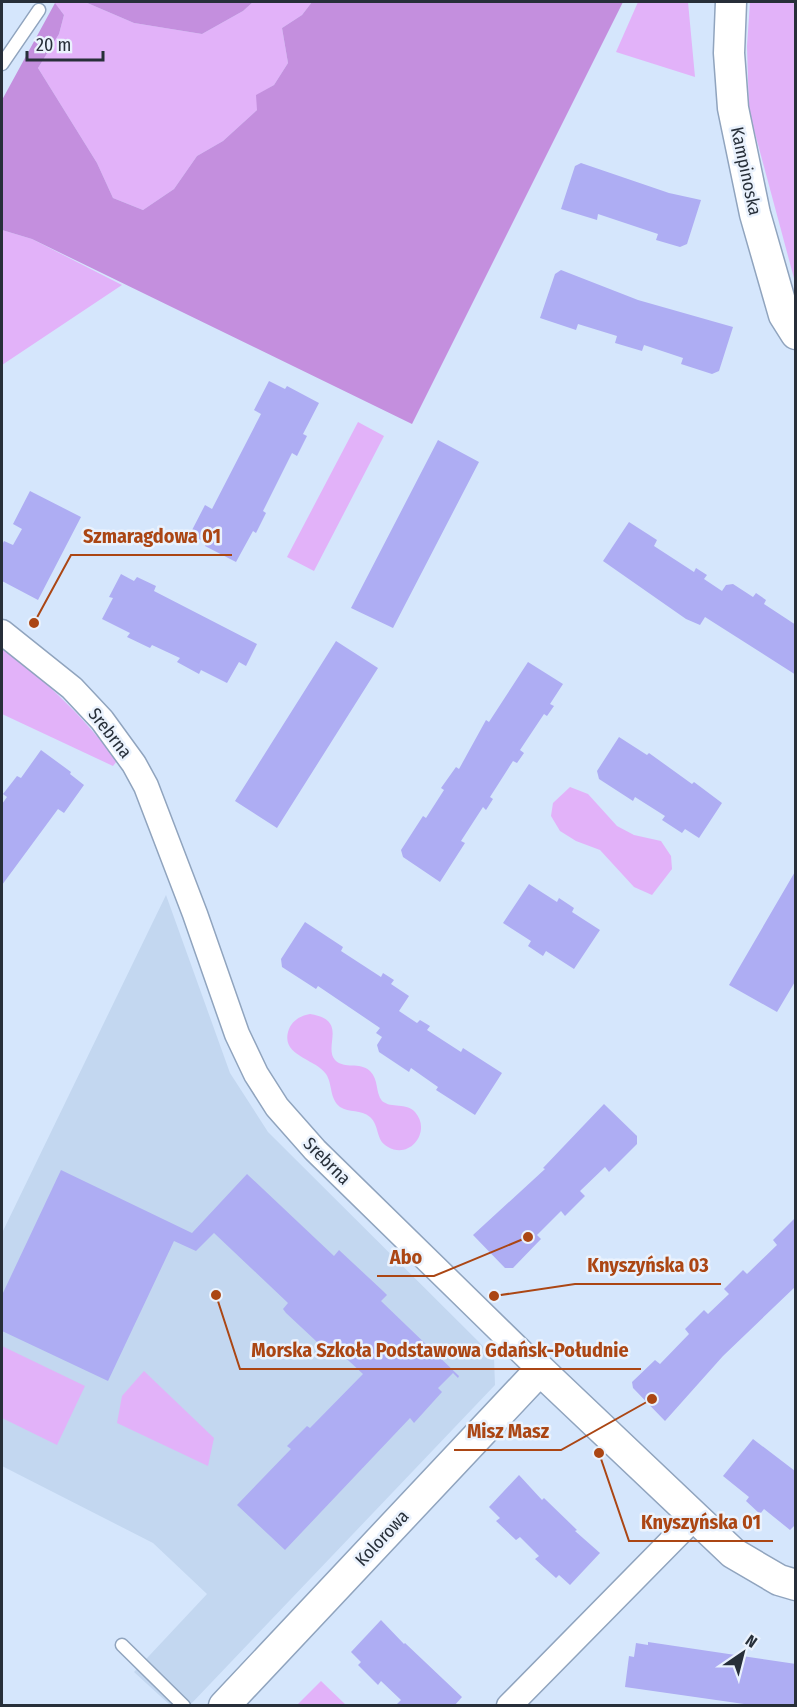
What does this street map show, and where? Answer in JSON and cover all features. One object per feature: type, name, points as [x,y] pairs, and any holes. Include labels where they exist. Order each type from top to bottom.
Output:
[{"type":"street","name":"Kampinoska","points":[[731,2],[729,53],[733,108],[755,214],[784,315],[795,334]]},
{"type":"street","name":"Srebrna","points":[[2,632],[72,688],[102,720],[134,764],[146,786],[183,882],[237,1034],[256,1074],[277,1107],[315,1150],[694,1518],[733,1553],[779,1580],[795,1585]]},
{"type":"street","name":"Kolorowa","points":[[224,1706],[540,1370]]},
{"type":"street","points":[[509,1706],[694,1518]]},
{"type":"lane","points":[[2,64],[39,10]]},
{"type":"lane","points":[[122,1646],[184,1706]]},
{"type":"shaded area","points":[[54,2],[85,2],[134,23],[202,34],[243,11],[253,2],[312,2],[302,15],[282,28],[288,63],[274,85],[257,95],[257,110],[223,141],[197,156],[174,189],[143,210],[113,198],[97,163],[38,68],[59,34],[64,15]]},
{"type":"shaded area","points":[[85,2],[253,2],[243,11],[202,34],[134,23]]},
{"type":"shaded area","points":[[312,2],[623,2],[412,424],[32,239],[2,230],[2,100],[55,3],[64,15],[59,34],[38,68],[97,163],[113,198],[143,210],[174,189],[197,156],[223,141],[257,110],[256,95],[274,85],[288,63],[282,28],[302,15]]},
{"type":"shaded area","points":[[638,2],[688,2],[695,77],[616,52]]},
{"type":"shaded area","points":[[750,2],[795,2],[795,282],[749,111],[747,46]]},
{"type":"shaded area","points":[[2,230],[32,239],[122,285],[2,365]]},
{"type":"shaded area","points":[[358,422],[384,436],[314,571],[287,557]]},
{"type":"shaded area","points":[[2,647],[49,686],[77,714],[117,761],[113,766],[2,714]]},
{"type":"shaded area","points":[[570,787],[588,794],[617,826],[634,835],[661,841],[671,856],[672,869],[652,895],[634,887],[600,850],[576,841],[560,831],[551,816],[553,803]]},
{"type":"shaded area","points":[[166,895],[230,1073],[268,1132],[494,1357],[495,1385],[190,1705],[170,1705],[134,1672],[207,1594],[153,1543],[2,1466],[2,1233]]},
{"type":"shaded area","points":[[310,1014],[322,1017],[329,1022],[333,1034],[332,1054],[335,1060],[343,1065],[366,1068],[375,1078],[382,1101],[390,1105],[407,1107],[415,1112],[420,1119],[421,1127],[420,1135],[411,1147],[396,1150],[384,1144],[370,1117],[340,1107],[334,1100],[326,1074],[293,1051],[287,1038],[289,1029],[297,1019]]},
{"type":"shaded area","points":[[2,1346],[85,1386],[57,1445],[2,1418]]},
{"type":"shaded area","points":[[144,1371],[214,1438],[208,1466],[117,1423],[122,1396]]},
{"type":"shaded area","points":[[321,1681],[346,1705],[297,1705]]},
{"type":"building","points":[[581,163],[669,193],[701,200],[687,244],[680,247],[656,240],[658,234],[598,214],[597,220],[561,209],[575,166]]},
{"type":"building","points":[[561,270],[638,300],[733,327],[719,371],[712,374],[681,364],[683,358],[644,345],[642,351],[615,343],[617,336],[578,324],[576,330],[540,318],[555,274]]},
{"type":"building","points":[[269,381],[285,389],[287,386],[319,403],[303,434],[307,436],[297,456],[292,453],[263,511],[266,513],[256,533],[253,531],[236,562],[205,546],[206,543],[190,534],[205,505],[212,509],[261,414],[254,410]]},
{"type":"building","points":[[438,440],[479,462],[393,628],[351,608]]},
{"type":"building","points":[[30,491],[81,517],[38,600],[2,581],[2,545],[4,541],[13,545],[22,529],[13,524]]},
{"type":"building","points":[[629,522],[657,540],[654,546],[694,572],[696,568],[707,575],[704,579],[722,591],[726,585],[733,584],[753,597],[756,593],[766,600],[764,604],[796,625],[796,675],[705,617],[700,625],[686,619],[603,561]]},
{"type":"building","points":[[121,574],[134,581],[137,577],[156,586],[154,591],[257,644],[246,666],[239,662],[227,683],[201,670],[199,674],[177,662],[180,658],[127,637],[130,633],[102,619],[113,598],[109,597]]},
{"type":"building","points":[[336,641],[378,668],[277,828],[235,801]]},
{"type":"building","points":[[528,662],[563,684],[550,704],[554,706],[547,716],[544,714],[520,750],[524,753],[517,763],[513,761],[490,797],[493,799],[486,810],[483,807],[461,841],[465,843],[440,882],[403,857],[401,850],[423,816],[426,818],[444,790],[441,788],[456,767],[459,769],[486,720],[489,722]]},
{"type":"building","points":[[619,737],[647,755],[649,753],[722,803],[699,838],[685,829],[682,833],[662,820],[665,816],[635,797],[633,801],[599,779],[597,771]]},
{"type":"building","points":[[41,750],[71,772],[70,774],[84,785],[64,813],[58,809],[2,885],[2,804],[7,797],[3,794],[17,776],[21,778]]},
{"type":"building","points":[[796,870],[796,980],[777,1012],[729,985]]},
{"type":"building","points":[[529,884],[557,902],[559,898],[574,908],[572,912],[600,930],[574,969],[546,951],[543,956],[528,946],[531,941],[503,923]]},
{"type":"building","points":[[305,922],[343,947],[341,951],[381,977],[383,973],[394,980],[391,984],[409,996],[399,1011],[417,1023],[420,1020],[430,1026],[427,1030],[461,1052],[463,1048],[502,1073],[475,1115],[436,1090],[438,1087],[411,1068],[409,1072],[379,1052],[377,1045],[382,1037],[376,1033],[380,1028],[318,986],[316,989],[282,967],[281,959]]},
{"type":"building","points":[[604,1104],[637,1136],[637,1144],[609,1172],[605,1167],[580,1191],[585,1196],[565,1216],[561,1211],[537,1235],[541,1239],[513,1268],[505,1268],[473,1235],[545,1169],[543,1168]]},
{"type":"building","points":[[61,1170],[192,1233],[247,1174],[334,1256],[339,1250],[383,1291],[387,1295],[381,1301],[459,1376],[458,1378],[453,1373],[438,1388],[442,1392],[414,1423],[410,1418],[285,1550],[237,1505],[291,1449],[287,1446],[307,1426],[310,1428],[363,1374],[336,1349],[331,1355],[286,1313],[283,1309],[288,1303],[214,1233],[196,1251],[174,1241],[108,1381],[2,1331],[2,1295]]},
{"type":"building","points":[[796,1217],[796,1286],[723,1356],[665,1421],[633,1388],[632,1382],[655,1360],[660,1364],[689,1334],[685,1329],[704,1310],[708,1314],[729,1294],[724,1289],[743,1270],[747,1274],[777,1245],[773,1240]]},
{"type":"building","points":[[753,1439],[795,1471],[796,1524],[790,1530],[764,1509],[760,1514],[746,1501],[749,1497],[723,1476]]},
{"type":"building","points":[[519,1475],[542,1500],[544,1498],[577,1530],[575,1531],[600,1553],[570,1585],[559,1575],[556,1578],[535,1559],[539,1556],[520,1537],[516,1540],[496,1521],[500,1518],[489,1507]]},
{"type":"building","points":[[381,1620],[462,1697],[454,1706],[399,1706],[397,1704],[401,1700],[381,1681],[378,1685],[358,1665],[361,1662],[351,1652]]},
{"type":"building","points":[[648,1642],[796,1664],[796,1706],[751,1705],[625,1687],[629,1656],[634,1657],[636,1643],[648,1645]]},
{"type":"place","name":"Szmaragdowa 01","points":[[34,623]]},
{"type":"place","name":"Abo","points":[[528,1237]]},
{"type":"place","name":"Morska Szkoła Podstawowa Gdańsk-Południe","points":[[216,1295]]},
{"type":"place","name":"Knyszyńska 03","points":[[494,1296]]},
{"type":"place","name":"Misz Masz","points":[[652,1399]]},
{"type":"place","name":"Knyszyńska 01","points":[[599,1453]]}]
